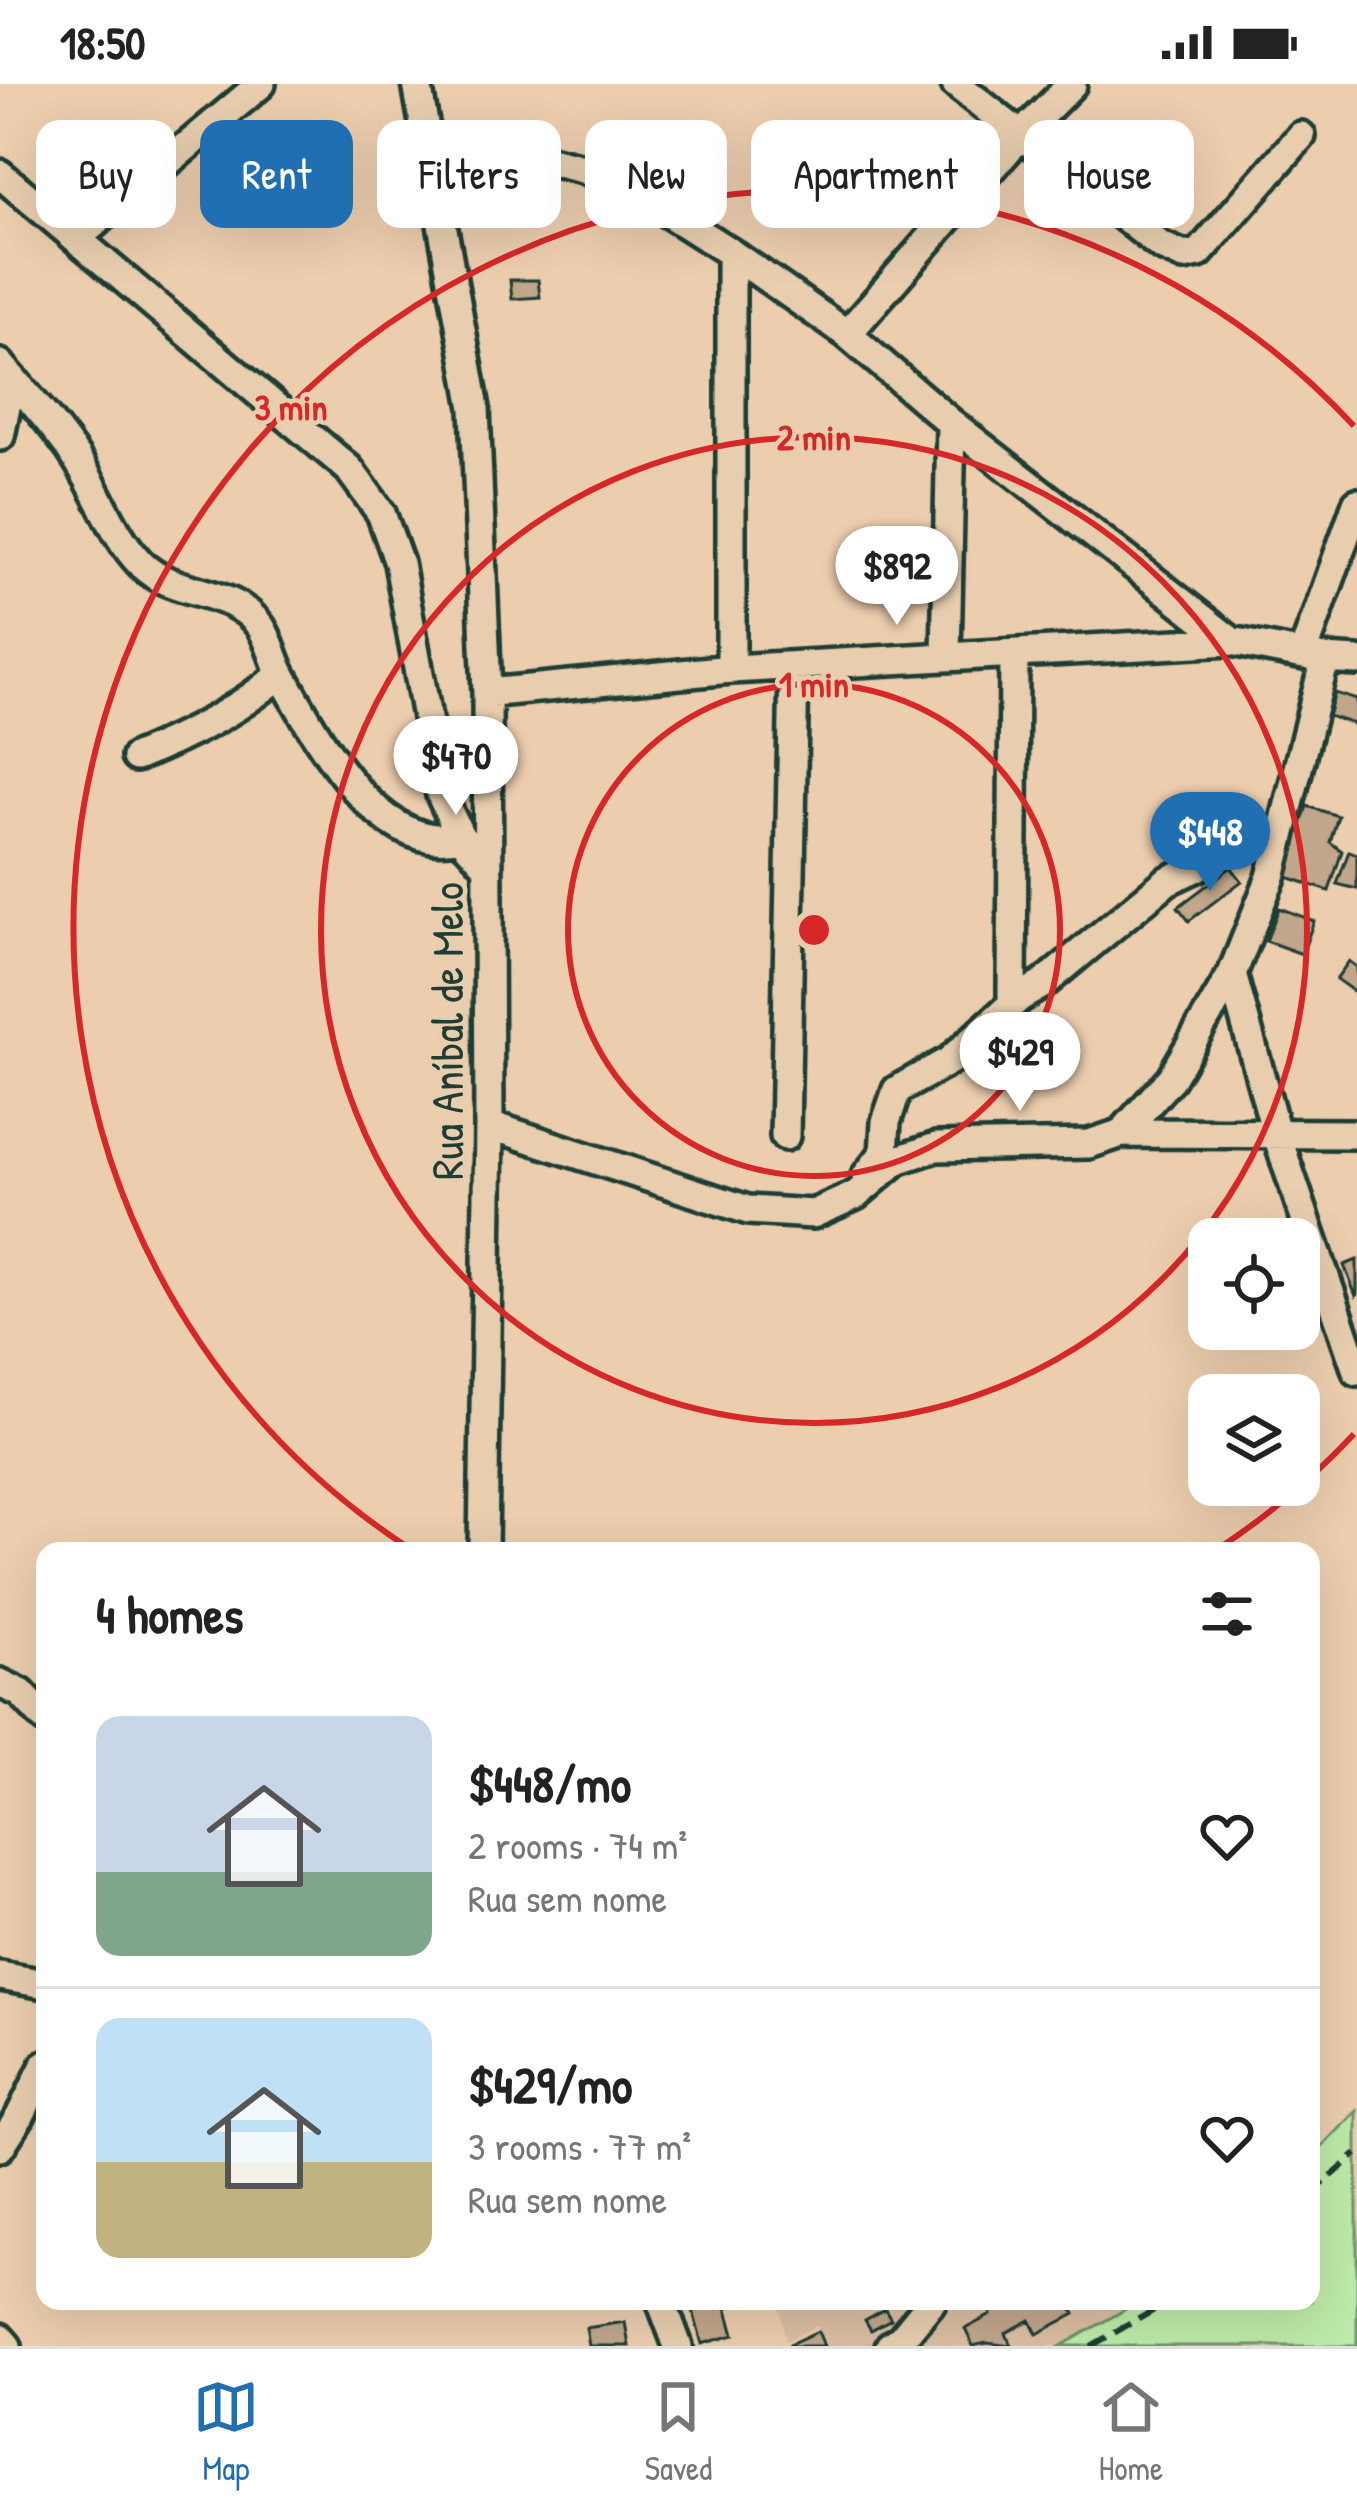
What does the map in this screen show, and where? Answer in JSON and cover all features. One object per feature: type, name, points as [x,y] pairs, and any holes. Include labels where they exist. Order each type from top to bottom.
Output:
[{"type":"street","points":[[77,238],[261,84]]},
{"type":"street","name":"Rua Aníbal de Melo","points":[[417,84],[424,120]]},
{"type":"street","points":[[956,84],[1161,246],[1184,256],[1199,253],[1301,136]]},
{"type":"street","points":[[847,334],[1019,137],[1072,84]]},
{"type":"street","points":[[561,164],[643,197],[847,334],[951,422],[1231,641]]},
{"type":"street","points":[[0,174],[349,469],[381,513],[399,563],[441,795],[460,836],[488,867]]},
{"type":"street","name":"Rua Aníbal de Melo","points":[[444,228],[475,408],[487,693],[484,1542]]},
{"type":"street","points":[[731,253],[731,670]]},
{"type":"street","points":[[6,371],[75,454],[139,562],[160,580],[225,599],[260,626],[281,674],[341,771],[391,824],[414,836],[439,841],[460,836]]},
{"type":"street","points":[[0,436],[6,371]]},
{"type":"street","points":[[946,656],[951,422]]},
{"type":"street","points":[[1122,1133],[1171,1078],[1232,974],[1270,877],[1314,657],[1357,503]]},
{"type":"street","points":[[487,693],[731,670],[1231,641],[1357,661]]},
{"type":"street","points":[[1012,995],[1014,654]]},
{"type":"street","points":[[785,1136],[794,666]]},
{"type":"street","points":[[136,758],[203,729],[251,700],[281,674]]},
{"type":"street","points":[[848,1198],[884,1153],[886,1122],[897,1090],[949,1061],[1020,998],[1167,881],[1197,867],[1220,843],[1233,836],[1269,843]]},
{"type":"street","points":[[1232,974],[1277,1136],[1357,1371]]},
{"type":"street","points":[[489,1125],[748,1210],[813,1214],[848,1198],[897,1160],[936,1147],[1089,1144],[1122,1133],[1357,1134]]},
{"type":"street","points":[[0,1683],[21,1693],[36,1709]]},
{"type":"street","points":[[0,1976],[36,1982]]},
{"type":"street","points":[[0,2146],[36,2083]]},
{"type":"street","points":[[664,2310],[678,2346]]},
{"type":"street","points":[[890,2346],[902,2339],[925,2310]]},
{"type":"street","points":[[0,2338],[7,2346]]},
{"type":"shaded area","points":[[780,2310],[1124,2310],[1061,2346],[828,2346],[817,2325],[786,2341]]},
{"type":"green space","points":[[1357,2111],[1357,2346],[1061,2346],[1124,2310],[1320,2310],[1320,2149]]},
{"type":"building","points":[[510,280],[538,280],[540,297],[512,299]]},
{"type":"building","points":[[1335,693],[1357,700],[1357,725],[1328,716]]},
{"type":"building","points":[[1307,806],[1338,816],[1330,842],[1342,851],[1329,891],[1284,876]]},
{"type":"building","points":[[1349,851],[1357,854],[1357,889],[1337,884]]},
{"type":"building","points":[[1231,867],[1242,881],[1189,921],[1178,907]]},
{"type":"building","points":[[1279,908],[1314,921],[1302,954],[1266,941]]},
{"type":"building","points":[[1349,961],[1357,967],[1357,994],[1336,979]]},
{"type":"building","points":[[1357,1260],[1357,1295],[1356,1296],[1344,1265]]},
{"type":"building","points":[[727,2310],[734,2335],[702,2344],[693,2311]]},
{"type":"building","points":[[883,2310],[891,2319],[871,2330],[865,2320]]},
{"type":"building","points":[[990,2310],[1073,2310],[1075,2314],[1037,2334],[1030,2320],[1006,2333],[1011,2346],[973,2346],[965,2329],[991,2315]]},
{"type":"building","points":[[625,2322],[629,2346],[589,2346],[586,2328]]},
{"type":"building","points":[[818,2331],[824,2346],[791,2346],[790,2344]]},
{"type":"railway","points":[[1320,2186],[1357,2154]]},
{"type":"railway","points":[[1091,2346],[1154,2310]]}]
